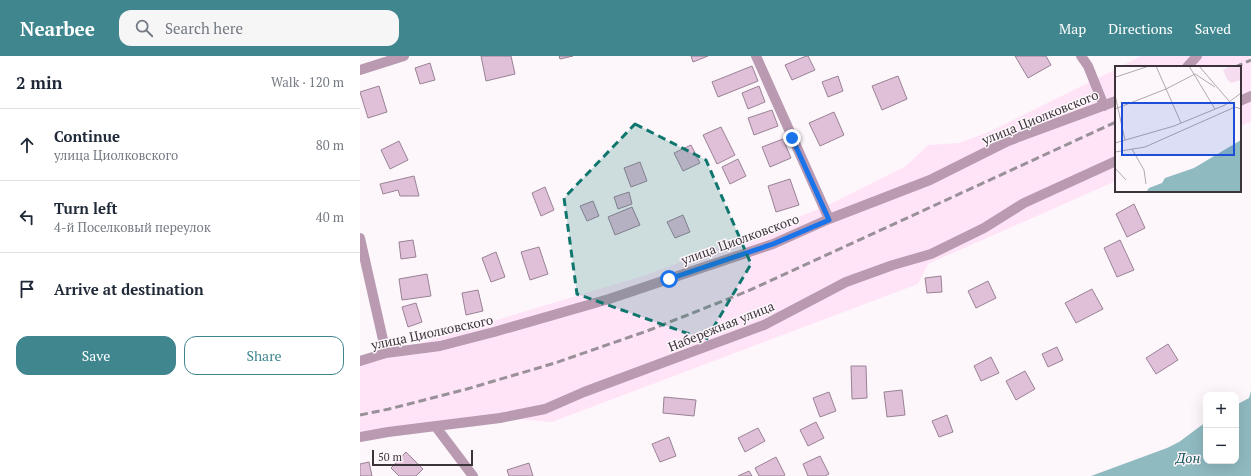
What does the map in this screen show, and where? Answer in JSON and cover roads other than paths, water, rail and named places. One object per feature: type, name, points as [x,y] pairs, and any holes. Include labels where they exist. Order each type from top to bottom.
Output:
[{"type":"street","points":[[360,70],[404,56]]},
{"type":"street","points":[[756,56],[829,220]]},
{"type":"street","points":[[1080,56],[1088,66],[1104,106]]},
{"type":"street","points":[[1188,66],[1197,56]]},
{"type":"street","points":[[1241,101],[1251,96]]},
{"type":"street","name":"улица Циолковского","points":[[360,361],[386,353],[440,346],[494,332],[601,301],[773,244],[930,180],[1008,141],[1115,101]]},
{"type":"street","name":"Набережная улица","points":[[360,437],[500,418],[545,408],[764,325],[846,282],[893,265],[931,254],[984,228],[1024,203],[1115,161]]},
{"type":"street","points":[[360,238],[386,353]]},
{"type":"street","points":[[436,427],[473,476]]},
{"type":"water","name":"Дон","points":[[1251,391],[1251,476],[1091,476],[1167,448],[1179,442],[1203,424],[1203,464],[1239,464],[1239,403],[1249,398]]},
{"type":"railway","points":[[1237,66],[1251,60]]},
{"type":"railway","points":[[360,415],[467,389],[555,363],[647,331],[748,291],[1115,122]]}]
